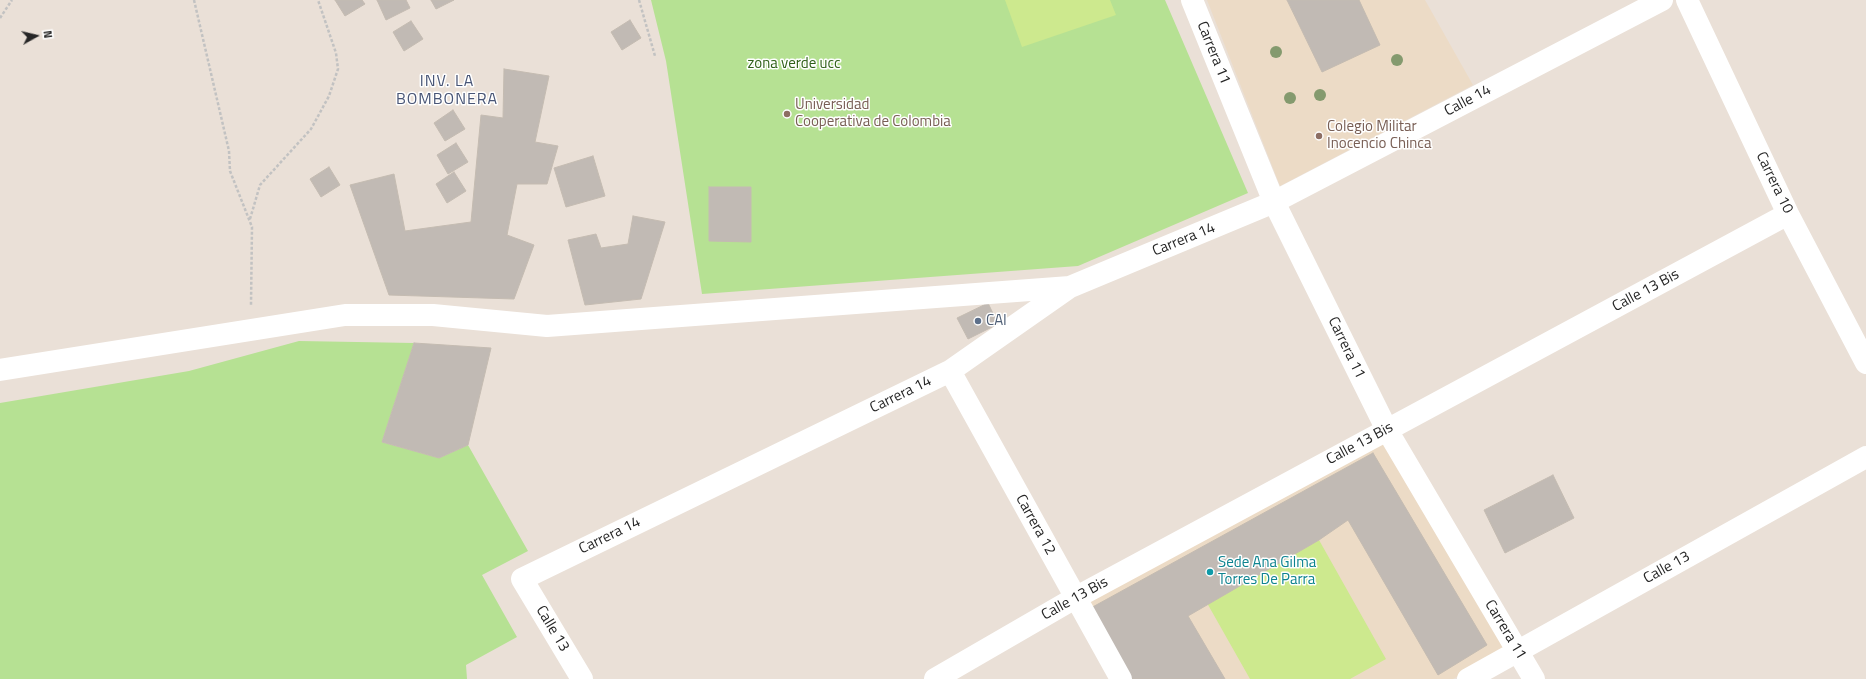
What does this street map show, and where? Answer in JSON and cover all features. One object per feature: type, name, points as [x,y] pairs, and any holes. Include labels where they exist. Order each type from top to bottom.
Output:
[{"type":"street","name":"Carrera 11","points":[[1192,0],[1274,202],[1387,430],[1534,679]]},
{"type":"street","name":"Calle 14","points":[[1274,202],[1662,0]]},
{"type":"street","name":"Carrera 10","points":[[1687,0],[1788,214],[1866,363]]},
{"type":"street","name":"Carrera 14","points":[[522,579],[950,371],[1070,287],[1274,202]]},
{"type":"street","name":"Calle 13 Bis","points":[[935,679],[1075,598],[1788,214]]},
{"type":"street","points":[[0,370],[345,314],[433,315],[547,326],[1070,287]]},
{"type":"street","name":"Carrera 12","points":[[950,371],[1121,679]]},
{"type":"street","name":"Calle 13","points":[[1468,679],[1866,458]]},
{"type":"street","name":"Calle 13","points":[[522,579],[582,679]]},
{"type":"path","points":[[0,18],[12,0]]},
{"type":"path","points":[[194,0],[229,151],[230,171],[252,227],[251,306]]},
{"type":"path","points":[[249,219],[260,185],[311,129],[329,96],[338,69],[336,53],[318,0]]},
{"type":"path","points":[[639,0],[655,56]]},
{"type":"shaded area","name":"Colegio Militar Inocencio Chinca","points":[[1207,0],[1425,0],[1473,85],[1280,186]]},
{"type":"shaded area","points":[[1383,444],[1508,649],[1453,679],[1127,679],[1084,602]]},
{"type":"green space","name":"zona verde ucc","points":[[651,0],[1165,0],[1248,193],[1078,266],[702,294],[666,61]]},
{"type":"green space","points":[[1005,0],[1110,0],[1116,15],[1022,47]]},
{"type":"green space","points":[[299,341],[414,343],[382,442],[439,458],[468,445],[528,551],[482,575],[517,637],[466,665],[467,679],[0,679],[0,403],[189,371]]},
{"type":"green space","points":[[1319,540],[1386,659],[1350,679],[1250,679],[1207,603]]},
{"type":"building","points":[[335,0],[362,0],[365,4],[345,16]]},
{"type":"building","points":[[377,0],[406,0],[410,8],[386,20]]},
{"type":"building","points":[[431,0],[454,0],[436,9]]},
{"type":"building","points":[[1287,0],[1359,0],[1380,45],[1322,72]]},
{"type":"building","points":[[630,20],[641,38],[622,50],[611,32]]},
{"type":"building","points":[[411,21],[423,39],[404,51],[393,32]]},
{"type":"building","points":[[504,69],[549,76],[535,142],[558,146],[547,184],[517,184],[507,235],[534,245],[514,299],[389,295],[350,185],[394,174],[405,231],[471,222],[481,115],[503,118]]},
{"type":"building","points":[[453,110],[465,129],[445,141],[434,123]]},
{"type":"building","points":[[456,143],[468,162],[448,174],[437,155]]},
{"type":"building","points":[[593,156],[605,196],[566,207],[554,168]]},
{"type":"building","points":[[329,167],[340,185],[321,197],[310,179]]},
{"type":"building","points":[[454,172],[466,191],[447,203],[436,184]]},
{"type":"building","points":[[709,187],[751,187],[751,242],[709,241]]},
{"type":"building","points":[[633,216],[665,222],[641,299],[585,305],[568,240],[596,234],[601,248],[628,244]]},
{"type":"building","name":"CAI","points":[[988,303],[998,324],[968,339],[957,318]]},
{"type":"building","points":[[414,343],[491,348],[468,445],[439,458],[382,442]]},
{"type":"building","name":"Sede Ana Gilma Torres De Parra","points":[[1373,453],[1487,645],[1438,675],[1348,520],[1319,540],[1188,616],[1225,679],[1128,679],[1089,609]]},
{"type":"building","points":[[1553,475],[1574,518],[1505,553],[1484,510]]},
{"type":"place","name":"Universidad Cooperativa de Colombia","points":[[787,114]]},
{"type":"place","name":"Colegio Militar Inocencio Chinca","points":[[1319,136]]},
{"type":"place","name":"CAI","points":[[978,321]]},
{"type":"place","name":"Sede Ana Gilma Torres De Parra","points":[[1210,572]]},
{"type":"district","name":"INV. LA BOMBONERA","points":[[447,91]]}]
